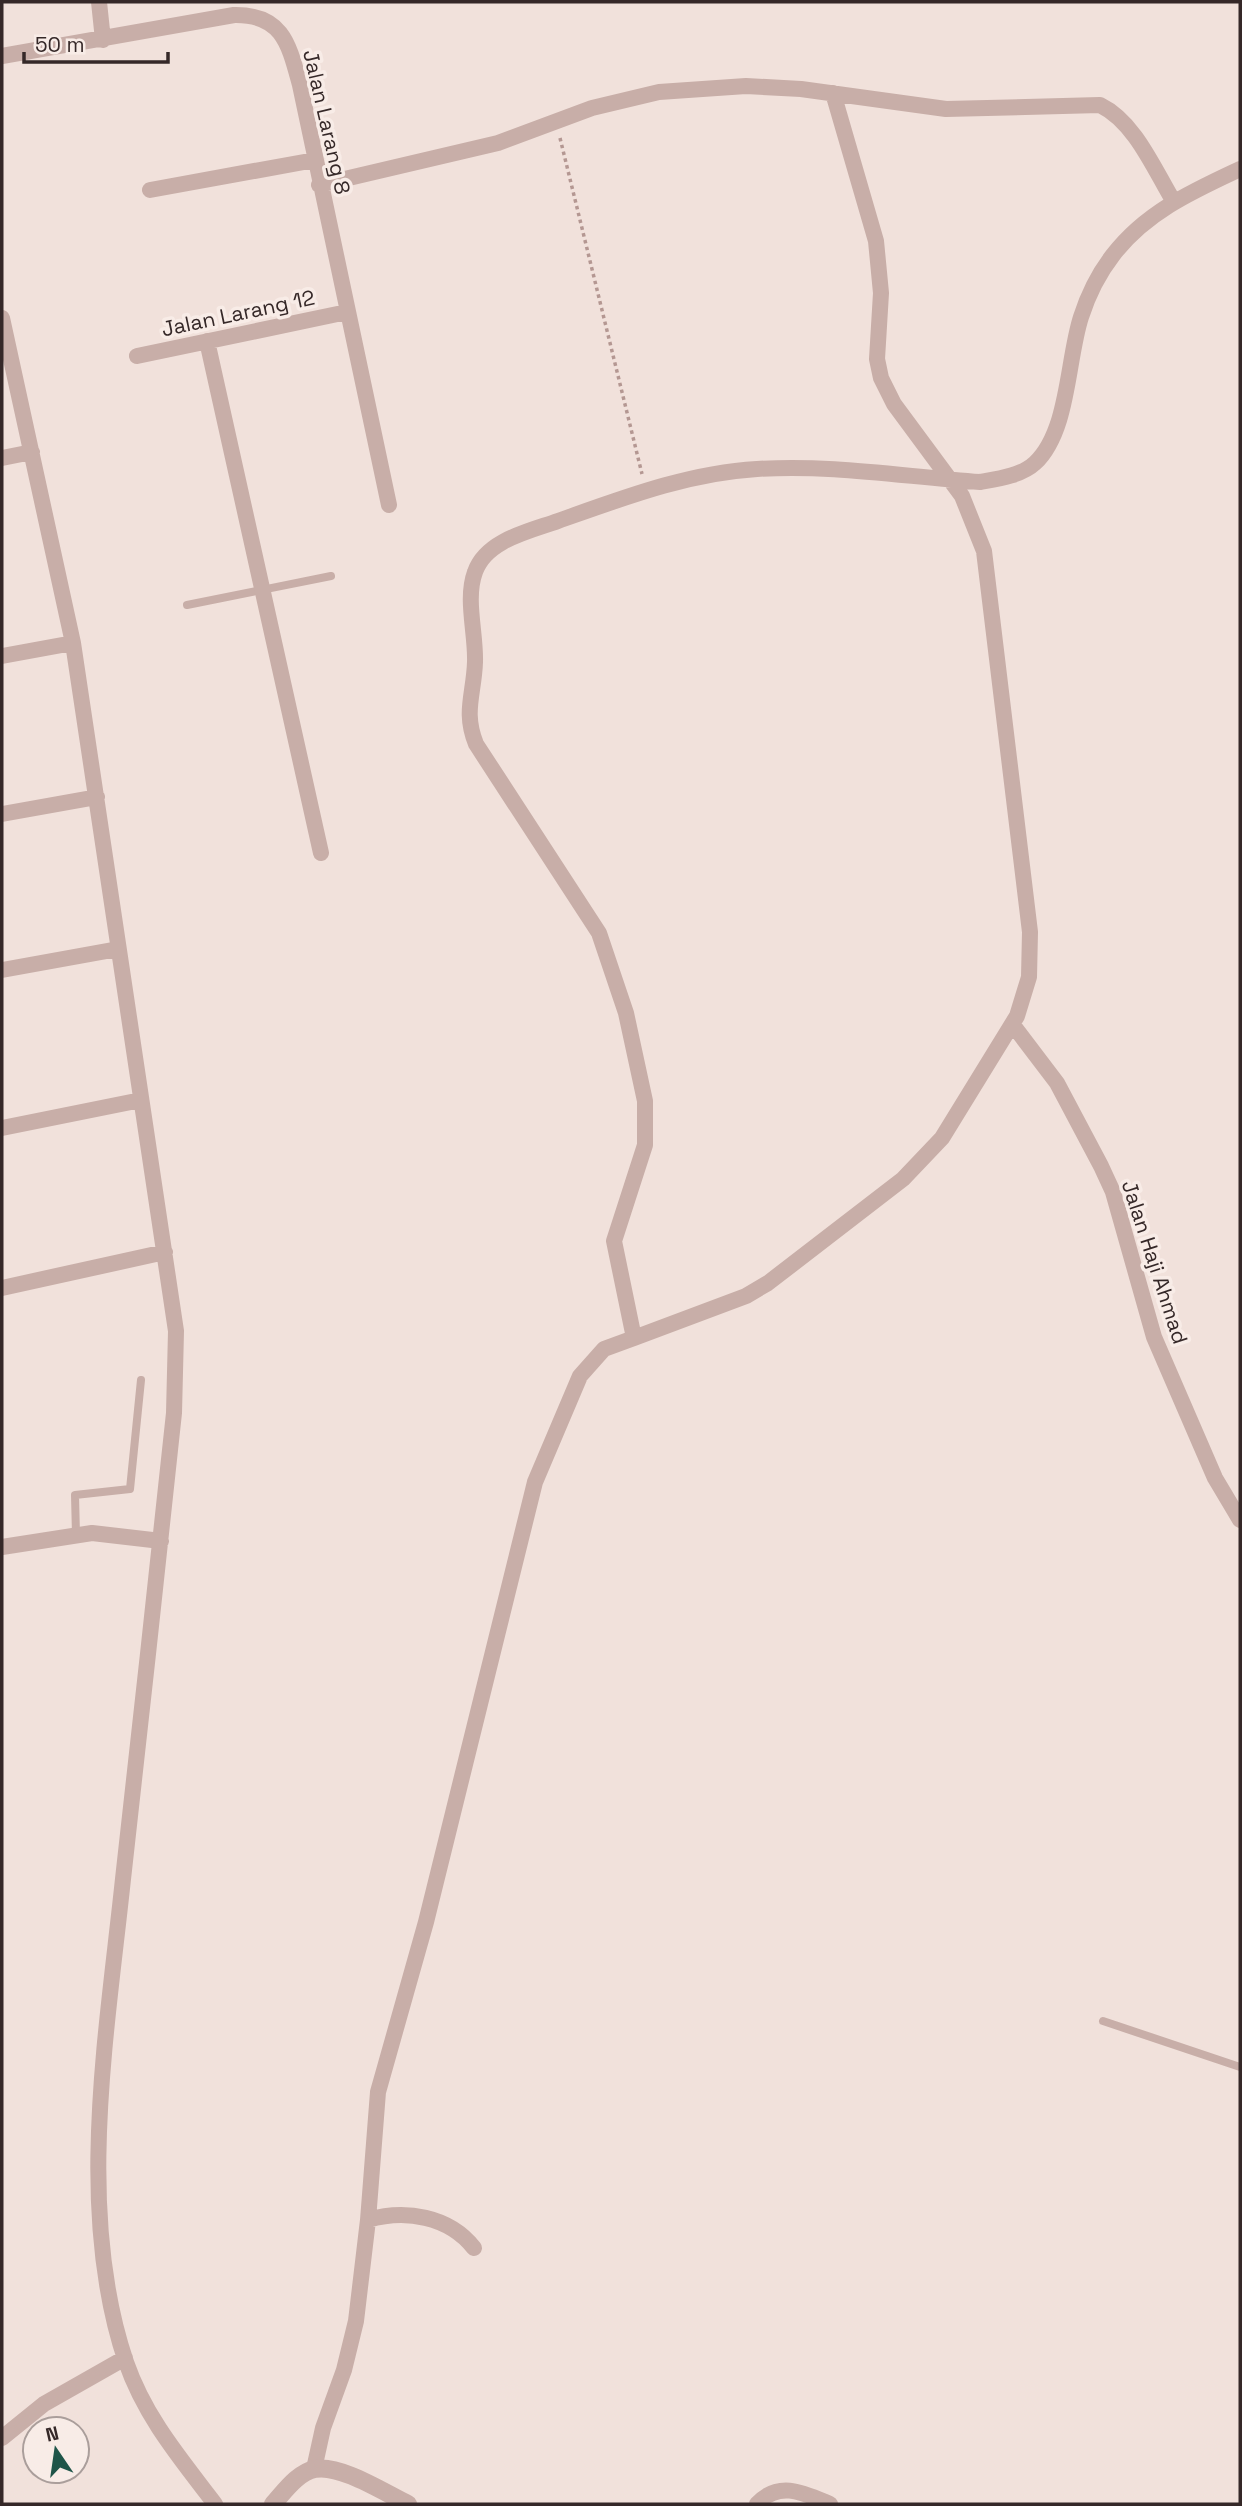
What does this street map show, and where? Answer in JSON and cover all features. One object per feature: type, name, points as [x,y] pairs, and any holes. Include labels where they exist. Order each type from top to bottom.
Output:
[{"type":"street","points":[[99,2],[103,40]]},
{"type":"street","name":"Jalan Larang 8","points":[[2,55],[103,40],[234,15],[252,14],[268,21],[281,33],[291,52],[389,505]]},
{"type":"street","points":[[319,185],[498,144],[592,108],[659,92],[746,86],[833,93],[946,109],[1100,104],[1116,113],[1130,131],[1174,202]]},
{"type":"street","points":[[314,2469],[323,2428],[344,2370],[356,2321],[368,2220],[377,2092],[426,1922],[535,1482],[580,1376],[604,1349],[757,1290],[902,1179],[942,1138],[983,1068],[1013,1025],[1030,977],[1030,932],[984,551],[970,512],[952,480],[894,404],[881,378],[877,359],[881,293],[878,254],[860,177],[833,93]]},
{"type":"street","points":[[150,190],[315,160]]},
{"type":"street","points":[[634,1338],[614,1241],[645,1145],[645,1101],[626,1013],[599,933],[476,744],[468,724],[475,662],[471,597],[474,572],[485,554],[516,536],[646,489],[712,474],[757,469],[823,468],[952,480],[1002,478],[1033,465],[1047,449],[1056,428],[1081,317],[1094,284],[1112,256],[1139,225],[1174,202],[1240,169]]},
{"type":"street","name":"Jalan Larang 12","points":[[137,356],[347,312]]},
{"type":"street","points":[[2,318],[73,643],[165,1252],[177,1364],[161,1541],[101,2082],[99,2172],[107,2277],[125,2358],[149,2417],[215,2504]]},
{"type":"street","points":[[207,341],[321,853]]},
{"type":"street","points":[[2,458],[32,452]]},
{"type":"street","points":[[2,656],[73,643]]},
{"type":"street","points":[[2,814],[97,797]]},
{"type":"street","points":[[2,970],[118,949]]},
{"type":"street","name":"Jalan Haji Ahmad","points":[[1013,1025],[1057,1083],[1113,1192],[1154,1336],[1215,1478],[1240,1520]]},
{"type":"street","points":[[2,1128],[141,1100]]},
{"type":"street","points":[[2,1288],[165,1252]]},
{"type":"street","points":[[2,1547],[76,1535],[161,1541]]},
{"type":"street","points":[[368,2220],[391,2213],[436,2220],[466,2238],[474,2248]]},
{"type":"street","points":[[2,2438],[44,2404],[125,2358]]},
{"type":"street","points":[[273,2504],[293,2482],[314,2469],[340,2472],[408,2504]]},
{"type":"street","points":[[757,2504],[770,2493],[785,2490],[801,2492],[830,2504]]},
{"type":"lane","points":[[187,605],[331,576]]},
{"type":"lane","points":[[76,1535],[75,1495],[130,1489],[141,1380]]},
{"type":"lane","points":[[1103,2021],[1240,2067]]},
{"type":"path","points":[[556,121],[646,489]]}]
